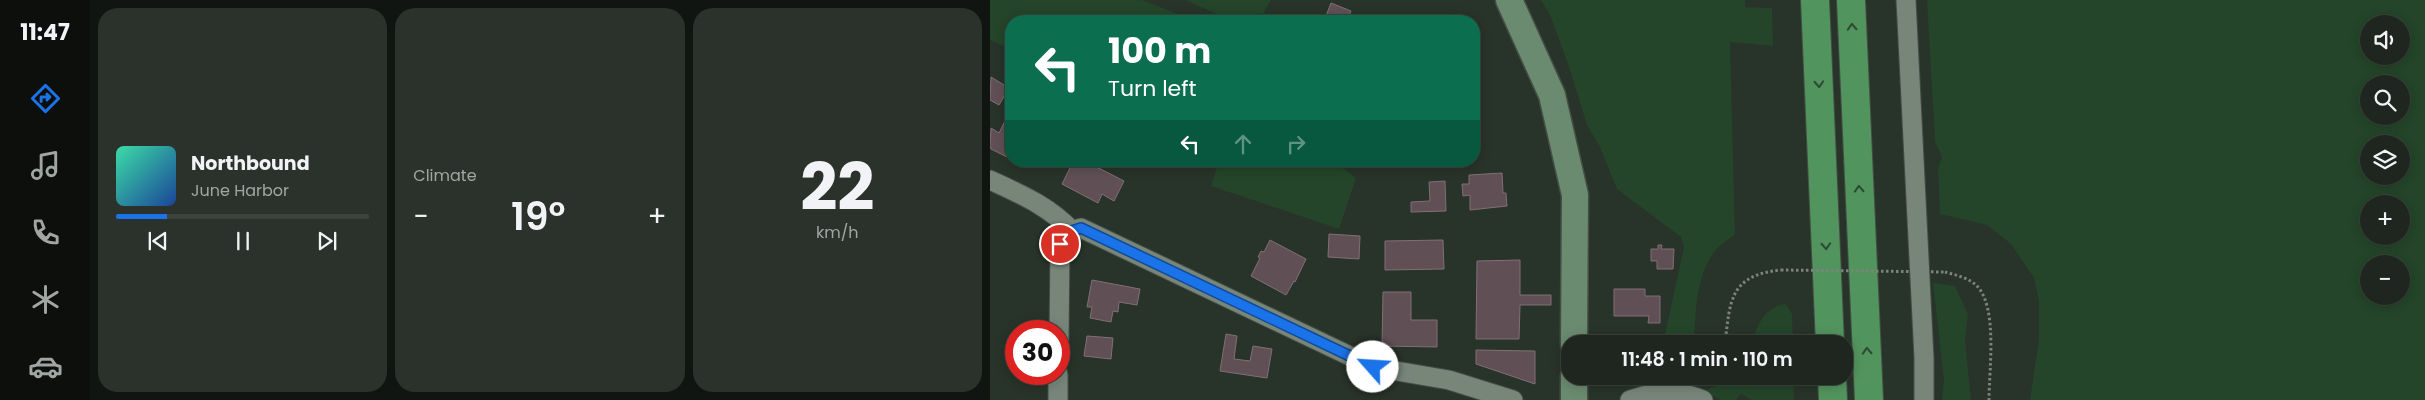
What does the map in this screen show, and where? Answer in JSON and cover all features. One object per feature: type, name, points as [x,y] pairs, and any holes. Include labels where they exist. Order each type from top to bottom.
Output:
[{"type":"highway","points":[[1815,0],[1830,335]]},
{"type":"highway","points":[[1851,0],[1869,400]]},
{"type":"highway","points":[[1832,385],[1833,400]]},
{"type":"main road","points":[[1509,0],[1552,95],[1575,195],[1574,335]]},
{"type":"main road","points":[[1574,385],[1574,400]]},
{"type":"street","points":[[1906,0],[1924,358],[1924,400]]},
{"type":"street","points":[[990,180],[1036,201],[1060,218],[1072,231]]},
{"type":"street","points":[[1059,320],[1060,244],[1072,231],[1081,228],[1373,367],[1449,380],[1513,400]]},
{"type":"street","points":[[1058,385],[1058,400]]},
{"type":"street","points":[[1630,400],[1651,393],[1675,390],[1703,400]]},
{"type":"path","points":[[1726,335],[1730,306],[1739,286],[1762,272],[1782,270],[1946,272],[1962,277],[1976,285],[1986,298],[1990,316],[1989,400]]},
{"type":"green space","points":[[990,0],[1142,0],[1181,15],[1005,15],[1005,46],[990,40]]},
{"type":"green space","points":[[1185,0],[1271,0],[1262,15],[1219,15]]},
{"type":"green space","points":[[1541,0],[1745,0],[1745,7],[1772,8],[1773,46],[1730,42],[1735,234],[1714,252],[1703,273],[1696,308],[1694,335],[1665,335],[1684,247],[1681,237],[1617,189],[1599,145],[1587,125],[1550,15]]},
{"type":"green space","points":[[1927,0],[2425,0],[2425,400],[2030,400],[2039,339],[2039,302],[2034,278],[2011,244],[1987,225],[1940,214],[1938,168],[1942,157],[1935,142]]},
{"type":"green space","points":[[1217,167],[1342,167],[1356,178],[1339,229],[1211,186]]},
{"type":"green space","points":[[1933,283],[1955,286],[1968,314],[1965,340],[1971,400],[1942,400],[1944,381]]},
{"type":"green space","points":[[1786,304],[1792,314],[1793,335],[1754,335],[1759,323],[1767,313],[1778,306]]},
{"type":"green space","points":[[1719,385],[1793,385],[1794,400],[1752,400],[1741,394],[1736,400],[1722,400],[1703,391]]},
{"type":"building","points":[[1331,3],[1351,11],[1349,15],[1326,15]]},
{"type":"building","points":[[991,77],[1005,86],[1005,95],[999,105],[990,100]]},
{"type":"building","points":[[1005,121],[1005,156],[991,149],[990,146],[991,128],[999,133]]},
{"type":"building","points":[[1070,167],[1097,167],[1124,181],[1114,201],[1102,194],[1098,203],[1062,184]]},
{"type":"building","points":[[1502,173],[1503,193],[1506,193],[1507,206],[1470,210],[1470,195],[1463,196],[1462,184],[1469,184],[1469,175]]},
{"type":"building","points":[[1445,181],[1446,211],[1411,212],[1411,202],[1430,201],[1429,182]]},
{"type":"building","points":[[1329,234],[1360,236],[1359,259],[1328,257]]},
{"type":"building","points":[[1270,240],[1306,259],[1295,282],[1286,295],[1251,276],[1260,258],[1258,257],[1261,251],[1264,252]]},
{"type":"building","points":[[1443,240],[1444,269],[1385,270],[1385,241]]},
{"type":"building","points":[[1658,245],[1662,245],[1661,249],[1674,249],[1673,269],[1657,269],[1657,261],[1651,261],[1651,249],[1658,249]]},
{"type":"building","points":[[1520,260],[1520,295],[1551,295],[1551,305],[1520,305],[1519,339],[1476,339],[1477,261]]},
{"type":"building","points":[[1092,280],[1140,289],[1137,305],[1119,302],[1118,312],[1113,311],[1111,322],[1090,318],[1092,307],[1087,307]]},
{"type":"building","points":[[1614,289],[1645,289],[1645,296],[1660,296],[1660,323],[1648,323],[1649,316],[1614,316]]},
{"type":"building","points":[[1383,292],[1411,292],[1411,320],[1437,320],[1437,347],[1382,346]]},
{"type":"building","points":[[1226,334],[1237,336],[1234,359],[1250,361],[1253,346],[1272,349],[1267,378],[1220,371]]},
{"type":"building","points":[[1087,336],[1113,338],[1111,359],[1084,356]]},
{"type":"building","points":[[1476,350],[1535,351],[1535,384],[1476,364]]},
{"type":"route","points":[[1060,244],[1072,231],[1081,228],[1373,367]]}]
